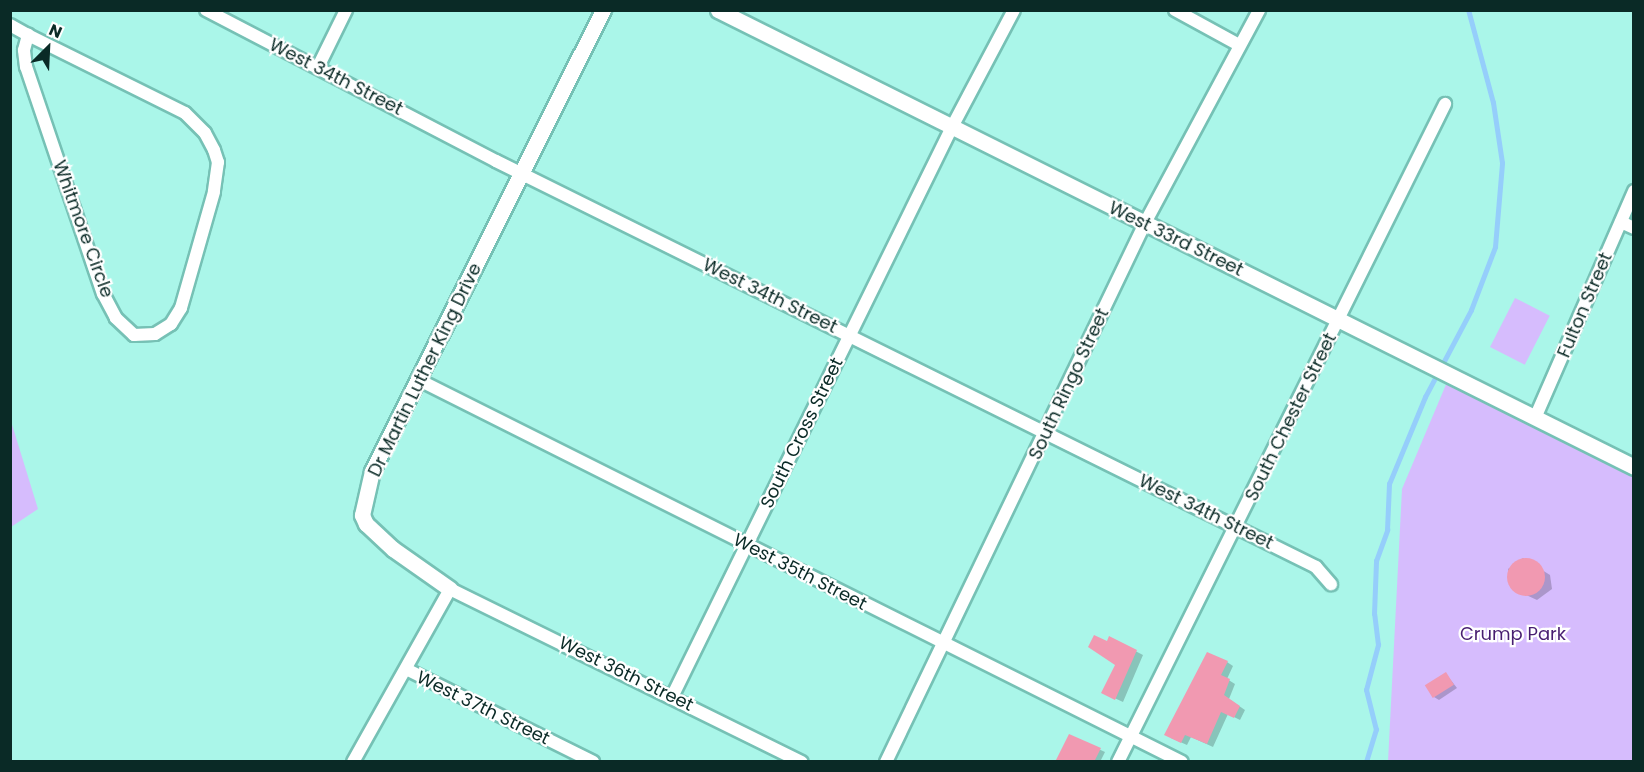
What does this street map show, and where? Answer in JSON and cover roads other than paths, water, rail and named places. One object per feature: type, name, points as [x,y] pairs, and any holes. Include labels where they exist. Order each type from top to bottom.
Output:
[{"type":"street","name":"West 34th Street","points":[[206,10],[522,173],[1046,434],[1235,525],[1316,567],[1331,584]]},
{"type":"street","points":[[318,67],[346,10]]},
{"type":"street","name":"Dr Martin Luther King Drive","points":[[450,589],[372,533],[362,515],[372,471],[603,10]]},
{"type":"street","name":"West 33rd Street","points":[[718,10],[1634,467]]},
{"type":"street","name":"South Cross Street","points":[[672,697],[952,127],[1014,10]]},
{"type":"street","points":[[1175,10],[1239,45]]},
{"type":"street","name":"South Ringo Street","points":[[886,762],[940,644],[1046,434],[1145,223],[1259,10]]},
{"type":"street","name":"Whitmore Circle","points":[[10,25],[185,113],[205,133],[214,150],[218,162],[214,192],[181,308],[171,324],[155,334],[134,335],[116,318],[104,294],[26,66],[24,50],[28,35]]},
{"type":"street","name":"South Chester Street","points":[[1118,762],[1445,104]]},
{"type":"street","name":"Fulton Street","points":[[1535,418],[1634,191]]},
{"type":"street","points":[[1621,222],[1634,228]]},
{"type":"street","name":"West 35th Street","points":[[419,380],[940,644],[1182,762]]},
{"type":"street","points":[[353,762],[450,589]]},
{"type":"street","name":"West 36th Street","points":[[450,589],[801,762]]},
{"type":"street","name":"West 37th Street","points":[[406,669],[593,762]]},
{"type":"waterway","points":[[1366,762],[1376,730],[1366,690],[1378,645],[1374,614],[1376,561],[1387,530],[1389,484],[1425,397],[1471,310],[1495,247],[1502,163],[1493,103],[1468,10]]},
{"type":"park label","name":"Crump Park","points":[[1513,634]]}]
